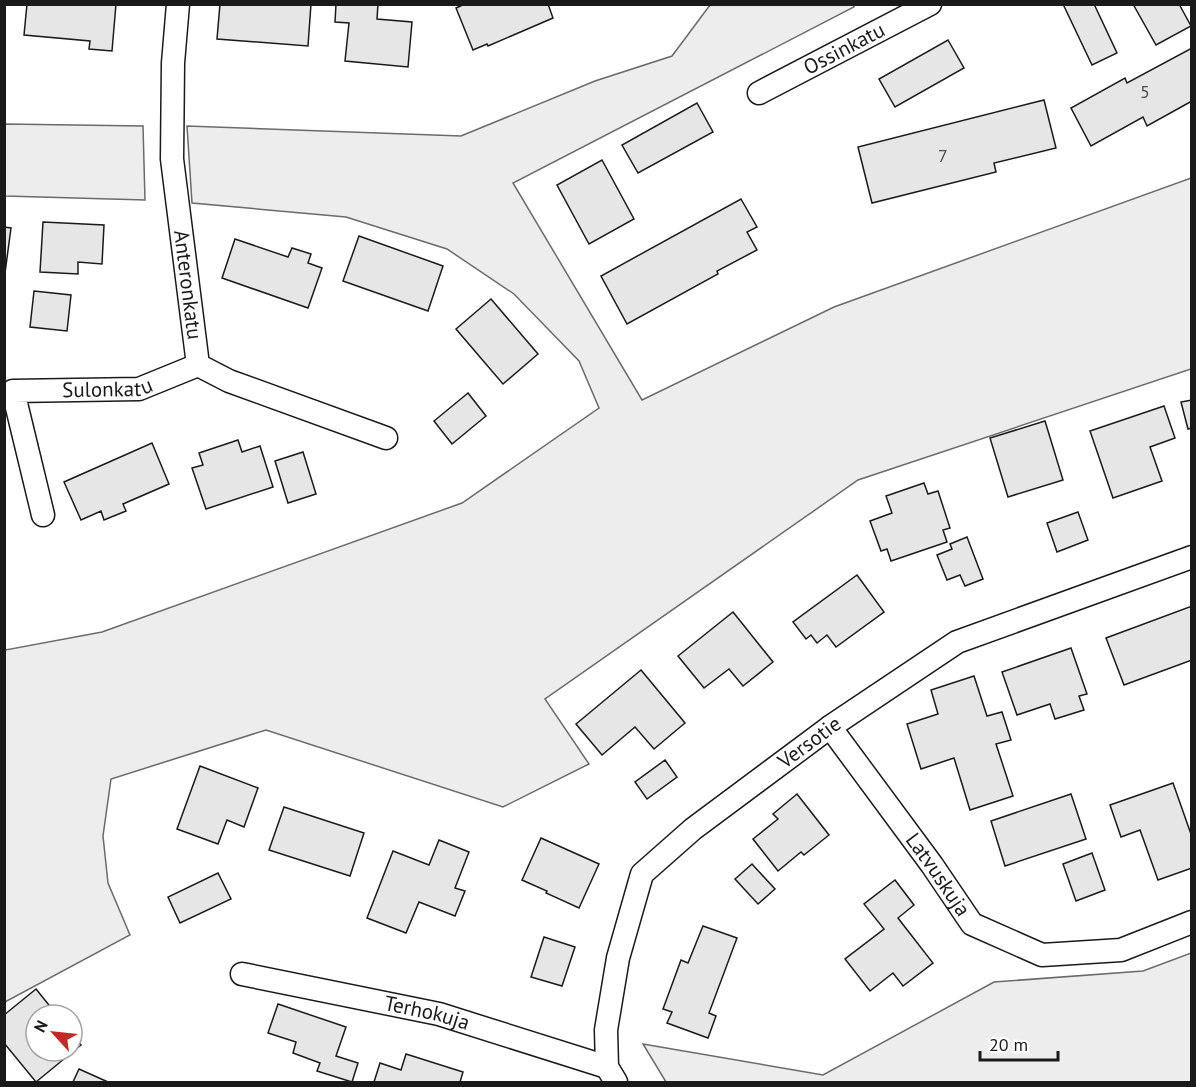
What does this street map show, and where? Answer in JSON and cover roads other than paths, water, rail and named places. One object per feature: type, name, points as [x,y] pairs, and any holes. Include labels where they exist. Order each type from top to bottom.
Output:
[{"type":"street","name":"Anteronkatu","points":[[178,4],[173,63],[172,159],[198,365],[229,381],[387,438]]},
{"type":"street","name":"Ossinkatu","points":[[759,93],[930,4]]},
{"type":"street","name":"Sulonkatu","points":[[43,515],[9,391],[139,389],[198,365]]},
{"type":"street","name":"Versotie","points":[[611,1075],[606,1030],[618,958],[642,874],[693,829],[830,727],[957,642],[1191,557]]},
{"type":"street","name":"Latvuskuja","points":[[830,727],[933,865],[972,924],[1042,955],[1121,950],[1191,922]]},
{"type":"street","name":"Terhokuja","points":[[242,974],[439,1014],[611,1075]]}]
